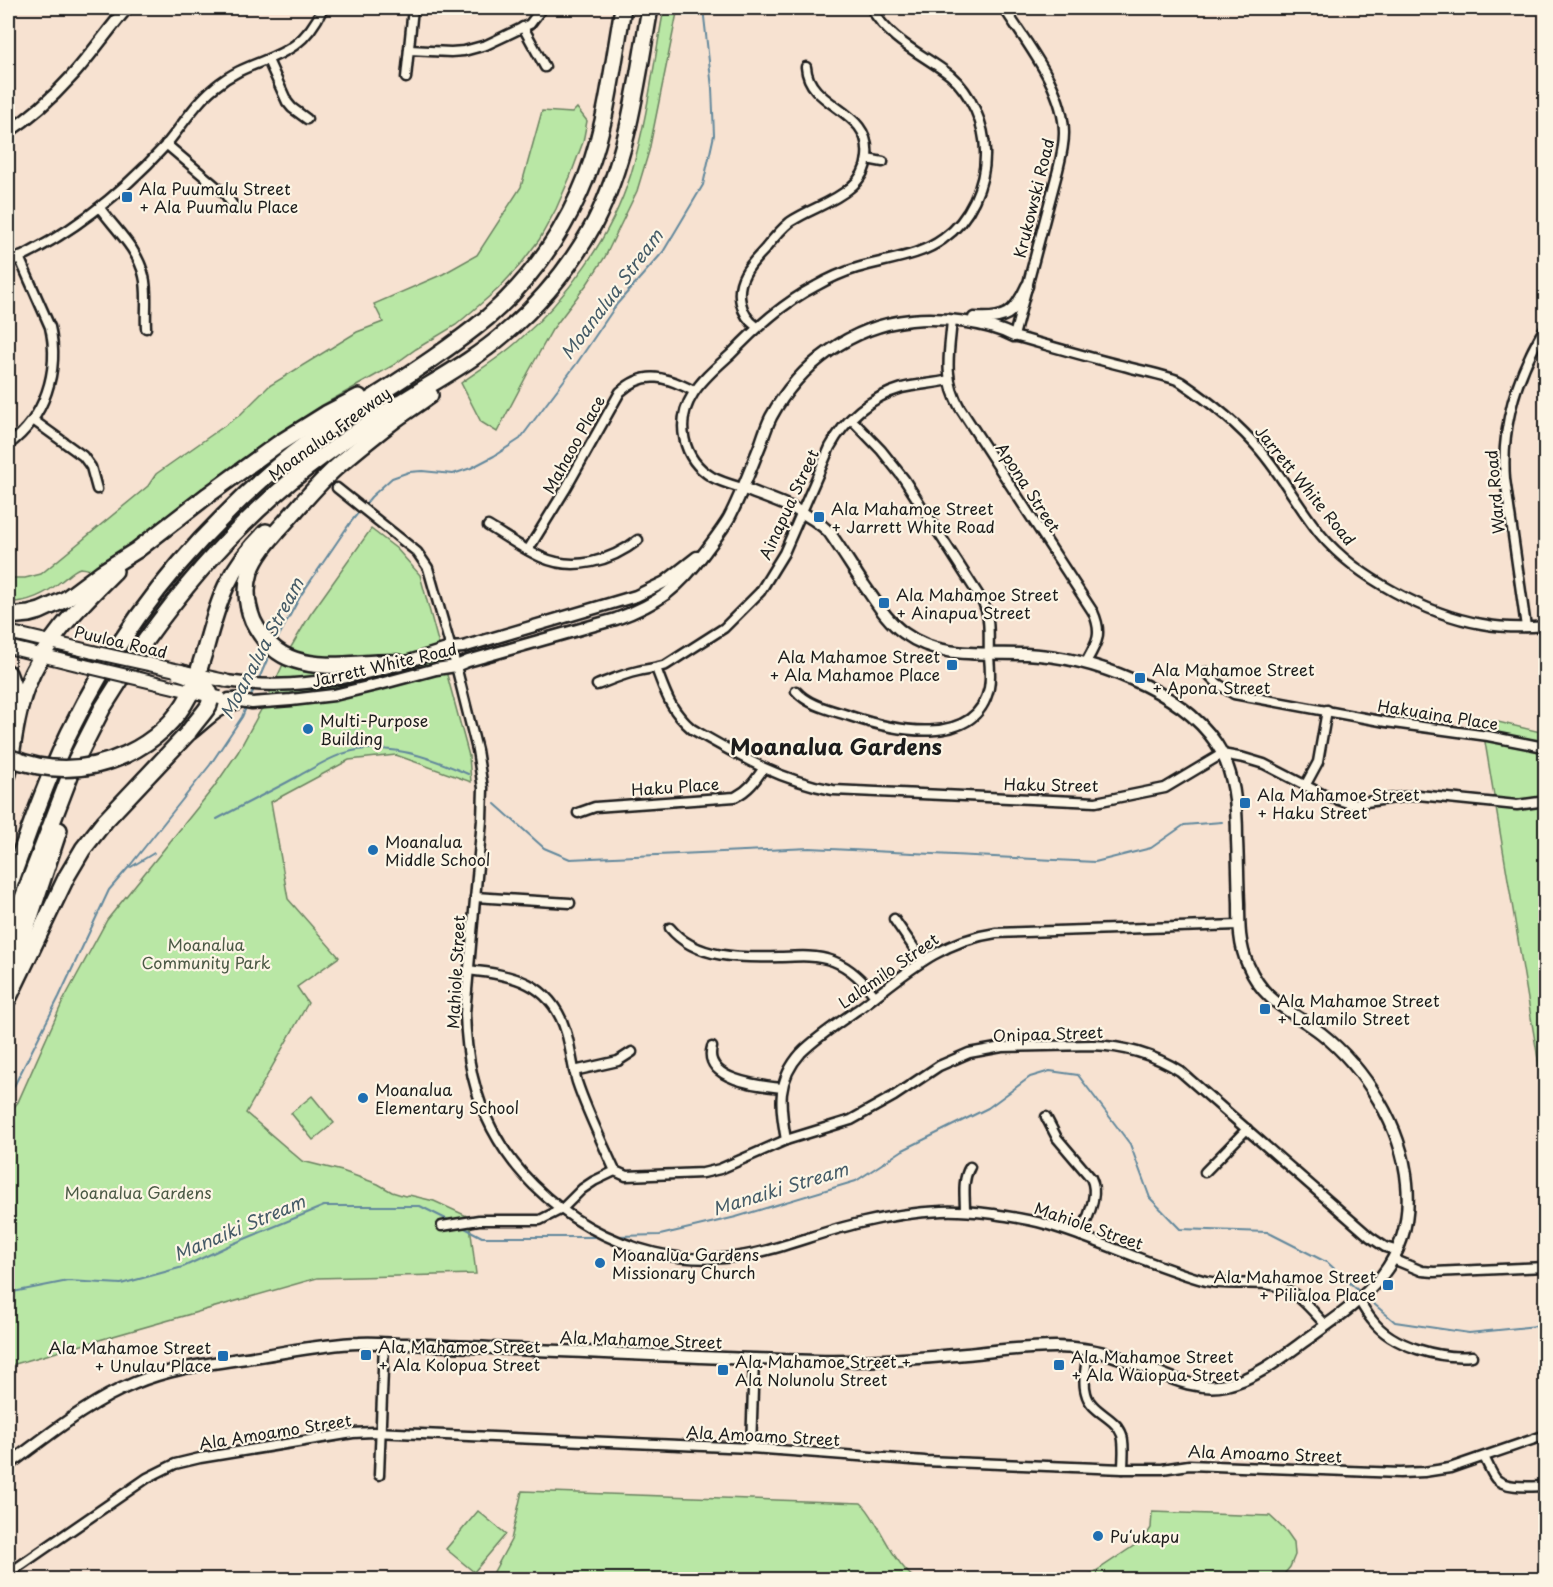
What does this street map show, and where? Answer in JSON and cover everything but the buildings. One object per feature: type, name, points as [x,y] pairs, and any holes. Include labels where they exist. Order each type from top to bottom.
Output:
[{"type":"highway","name":"Moanalua Freeway","points":[[8,888],[57,759],[79,715],[123,639],[166,580],[224,516],[289,457],[335,423],[432,359],[499,306],[529,274],[558,234],[579,196],[592,163],[600,135],[623,8]]},
{"type":"highway","name":"Moanalua Freeway","points":[[8,937],[76,760],[93,726],[145,641],[197,573],[236,531],[316,461],[502,336],[525,316],[555,283],[588,234],[608,194],[629,124],[650,8]]},
{"type":"highway","points":[[8,616],[29,614],[66,599],[137,550],[207,495],[278,444],[465,334]]},
{"type":"highway","points":[[8,757],[39,766],[78,768],[105,763],[131,753],[152,740],[178,712],[191,693],[220,597],[247,552],[338,465],[502,336]]},
{"type":"highway","points":[[314,489],[263,549],[253,566],[247,593],[249,611],[255,624],[261,635],[273,647],[295,660],[326,664],[399,663]]},
{"type":"highway","points":[[8,774],[26,688],[42,655],[79,607],[137,550]]},
{"type":"highway","points":[[8,979],[63,818],[90,749],[139,653]]},
{"type":"highway","points":[[8,999],[74,863],[105,821],[188,733],[215,697],[198,679],[179,672]]},
{"type":"highway","points":[[8,673],[16,701],[14,738]]},
{"type":"highway","points":[[188,733],[217,709],[236,700]]},
{"type":"main road","name":"Puuloa Road","points":[[8,632],[226,681]]},
{"type":"main road","points":[[8,647],[42,655]]},
{"type":"main road","name":"Jarrett White Road","points":[[42,655],[215,697]]},
{"type":"street","points":[[8,262],[59,236],[100,208],[135,177],[166,144],[196,105],[218,84],[232,75],[291,49],[308,33],[317,21],[322,8]]},
{"type":"street","points":[[406,78],[413,8]]},
{"type":"street","points":[[409,50],[464,51],[498,41],[530,24],[542,8]]},
{"type":"street","name":"Ala Mahamoe Street","points":[[8,1465],[96,1402],[152,1376],[183,1368],[365,1342],[864,1362],[1040,1347],[1072,1348],[1101,1352],[1126,1359],[1189,1385],[1214,1387],[1248,1378],[1295,1348],[1376,1285],[1396,1255],[1407,1216],[1407,1184],[1398,1144],[1381,1105],[1365,1079],[1343,1053],[1317,1030],[1279,1006],[1260,987],[1245,960],[1239,925],[1237,809],[1231,776],[1217,744],[1197,721],[1166,698],[1131,679],[1086,663],[1044,655],[958,654],[923,644],[904,633],[888,619],[829,532],[803,512],[712,477],[690,455],[685,441],[683,423],[686,406],[694,391],[757,327],[816,286],[857,268],[906,256],[943,240],[969,210],[978,192],[985,161],[984,141],[970,100],[950,76],[896,38],[872,8]]},
{"type":"street","name":"Krukowski Road","points":[[1004,8],[1051,83],[1063,121],[1063,146],[1014,336]]},
{"type":"street","points":[[8,132],[32,115],[60,90],[86,60],[120,10]]},
{"type":"street","points":[[523,27],[545,67]]},
{"type":"street","points":[[268,60],[287,102],[307,119]]},
{"type":"street","points":[[757,327],[750,321],[741,305],[740,292],[746,272],[785,226],[851,187],[863,171],[867,159],[865,138],[859,125],[814,88],[808,78],[807,67]]},
{"type":"street","points":[[166,144],[225,194],[235,208]]},
{"type":"street","points":[[867,159],[883,162]]},
{"type":"street","points":[[100,208],[134,252],[141,267],[145,285],[146,328]]},
{"type":"street","points":[[8,445],[33,420],[46,395],[52,374],[53,339],[46,316],[20,257]]},
{"type":"street","points":[[954,321],[998,318],[1006,315],[1017,303],[1027,286]]},
{"type":"street","name":"Jarrett White Road","points":[[215,697],[252,702],[334,695],[425,671],[456,666],[616,618],[654,602],[680,583],[694,569],[728,520],[770,419],[795,382],[820,358],[849,339],[879,327],[918,320],[954,321],[1000,337],[1014,336],[1178,380],[1225,416],[1259,449],[1322,535],[1340,555],[1364,573],[1403,596],[1454,617],[1482,624],[1545,626]]},
{"type":"street","name":"Apona Street","points":[[954,321],[948,358],[949,380],[953,394],[1093,612],[1098,630],[1098,642],[1086,663]]},
{"type":"street","name":"Ward Road","points":[[1526,627],[1505,479],[1505,440],[1512,401],[1545,326]]},
{"type":"street","name":"Mahaoo Place","points":[[528,550],[565,490],[616,398],[625,388],[637,381],[658,377],[672,380],[694,391]]},
{"type":"street","name":"Ainapua Street","points":[[597,685],[616,677],[656,668],[678,658],[724,628],[760,592],[784,553],[830,447],[850,419],[872,401],[900,388],[949,380]]},
{"type":"street","points":[[796,691],[813,703],[884,726],[912,730],[945,729],[965,722],[976,713],[985,701],[990,680],[988,618],[983,602],[904,479],[881,450],[850,419]]},
{"type":"street","points":[[33,420],[83,456],[91,467],[97,489]]},
{"type":"street","name":"Mahiole Street","points":[[337,488],[417,552],[428,568],[456,666],[482,776],[483,804],[465,1013],[467,1048],[474,1083],[493,1131],[521,1171],[562,1209],[606,1236],[636,1248],[673,1256],[705,1258],[722,1258],[767,1251],[850,1225],[875,1220],[940,1211],[966,1210],[1034,1221],[1081,1236],[1181,1274],[1211,1282],[1266,1284],[1281,1287],[1299,1297],[1326,1325]]},
{"type":"street","points":[[488,526],[528,550],[560,563],[579,564],[608,558],[625,550],[638,540]]},
{"type":"street","name":"Jarrett White Road","points":[[226,681],[266,685],[306,684],[346,677],[450,648],[464,647],[636,596],[665,582],[706,550]]},
{"type":"street","name":"Haku Street","points":[[656,668],[671,706],[684,722],[763,769],[807,785],[833,790],[1096,802],[1165,788],[1222,754]]},
{"type":"street","name":"Hakuaina Place","points":[[1206,672],[1218,684],[1234,694],[1386,722],[1488,736],[1544,747]]},
{"type":"street","points":[[1305,786],[1318,762],[1327,710]]},
{"type":"street","points":[[1222,754],[1264,764],[1326,796],[1351,804],[1418,795],[1517,805],[1545,801]]},
{"type":"street","name":"Haku Place","points":[[578,813],[595,807],[735,797],[751,787],[763,769]]},
{"type":"street","points":[[475,897],[570,903]]},
{"type":"street","points":[[894,919],[923,961]]},
{"type":"street","name":"Lalamilo Street","points":[[786,1140],[781,1105],[782,1088],[787,1072],[801,1053],[923,961],[953,944],[996,933],[1239,925]]},
{"type":"street","points":[[670,928],[689,945],[725,956],[825,958],[855,974],[875,996]]},
{"type":"street","points":[[442,1226],[471,1221],[540,1220],[562,1209],[587,1186],[615,1171],[581,1092],[565,1029],[557,1012],[546,997],[531,985],[514,977],[468,970]]},
{"type":"street","name":"Onipaa Street","points":[[615,1171],[626,1176],[712,1172],[786,1140],[858,1117],[939,1066],[969,1053],[1002,1047],[1106,1045],[1134,1050],[1169,1065],[1190,1079],[1370,1237],[1422,1271],[1545,1267]]},
{"type":"street","points":[[712,1047],[710,1056],[713,1063],[729,1077],[782,1088]]},
{"type":"street","points":[[574,1071],[618,1061],[632,1052]]},
{"type":"street","points":[[1046,1117],[1057,1138],[1091,1178],[1095,1186],[1095,1194],[1081,1236]]},
{"type":"street","points":[[1205,1172],[1247,1129]]},
{"type":"street","points":[[966,1210],[965,1179],[970,1167]]},
{"type":"street","points":[[1362,1297],[1373,1322],[1399,1341],[1420,1350],[1441,1355],[1472,1356]]},
{"type":"street","points":[[379,1475],[384,1343]]},
{"type":"street","points":[[1088,1350],[1085,1392],[1089,1401],[1121,1432],[1124,1444],[1123,1468]]},
{"type":"street","points":[[751,1448],[754,1359]]},
{"type":"street","name":"Ala Amoamo Street","points":[[8,1574],[147,1478],[175,1464],[345,1434],[380,1433],[751,1448],[925,1461],[1162,1469],[1189,1465],[1412,1473],[1450,1468],[1545,1435]]},
{"type":"street","points":[[1484,1457],[1495,1478],[1502,1483],[1510,1486],[1545,1486]]},
{"type":"green space","points":[[664,8],[678,8],[649,151],[637,191],[605,257],[552,330],[497,432],[481,422],[461,383],[496,359],[553,307],[585,266],[612,221],[637,154]]},
{"type":"green space","points":[[577,108],[587,121],[583,142],[570,177],[539,240],[498,289],[456,325],[264,443],[94,571],[80,568],[42,594],[22,601],[8,602],[8,578],[25,578],[41,574],[148,486],[156,474],[240,415],[269,386],[357,332],[383,322],[374,304],[443,274],[477,255],[521,187],[542,111],[572,113]]},
{"type":"green space","name":"Moanalua Community Park","points":[[371,529],[397,549],[420,575],[469,756],[471,782],[396,755],[349,760],[271,802],[288,899],[339,957],[297,987],[308,1003],[246,1113],[302,1161],[342,1171],[405,1196],[434,1201],[469,1217],[476,1274],[317,1278],[8,1366],[8,1115],[18,1102],[63,1001],[107,920],[214,787],[238,752],[268,697],[291,647],[310,615]]},
{"type":"green space","points":[[1481,718],[1545,733],[1545,1101]]},
{"type":"green space","points":[[312,1096],[334,1123],[313,1140],[291,1113]]},
{"type":"green space","points":[[522,1491],[861,1503],[871,1515],[899,1562],[915,1579],[490,1579],[511,1540]]},
{"type":"green space","points":[[478,1511],[506,1534],[474,1572],[446,1549]]},
{"type":"green space","points":[[1152,1512],[1270,1516],[1294,1542],[1295,1555],[1290,1567],[1280,1579],[1079,1579],[1090,1575],[1144,1539],[1151,1528]]},
{"type":"waterway","name":"Moanalua Stream","points":[[275,643],[301,595],[350,523],[371,497],[392,478],[409,472],[422,471],[453,474],[494,456],[520,439],[577,363],[617,304],[663,252],[703,185],[714,135],[712,88],[703,8]]},
{"type":"waterway","name":"Moanalua Stream","points":[[258,681],[270,653]]},
{"type":"waterway","name":"Moanalua Stream","points":[[249,700],[254,689]]},
{"type":"waterway","name":"Moanalua Stream","points":[[8,1098],[109,890],[210,765],[242,717],[247,705]]},
{"type":"waterway","points":[[217,819],[329,759],[357,750],[380,749],[406,752],[468,774]]},
{"type":"waterway","points":[[495,804],[544,848],[570,859],[810,848],[1095,862],[1151,848],[1184,825],[1222,822]]},
{"type":"waterway","points":[[131,867],[154,853]]},
{"type":"waterway","name":"Manaiki Stream","points":[[617,1236],[660,1235],[736,1217],[856,1181],[903,1150],[988,1108],[1030,1077],[1050,1071],[1078,1075],[1130,1144],[1150,1198],[1180,1229],[1267,1232],[1328,1263],[1361,1293]]},
{"type":"waterway","name":"Manaiki Stream","points":[[8,1293],[68,1281],[121,1284],[183,1267],[324,1206],[420,1206],[450,1221]]},
{"type":"waterway","name":"Manaiki Stream","points":[[461,1226],[482,1237],[602,1237]]},
{"type":"waterway","name":"Manaiki Stream","points":[[1367,1298],[1395,1322],[1469,1333],[1537,1326],[1546,1330]]},
{"type":"place","name":"Ala Puumalu Street + Ala Puumalu Place","points":[[127,197]]},
{"type":"place","name":"Ala Mahamoe Street + Jarrett White Road","points":[[819,517]]},
{"type":"place","name":"Ala Mahamoe Street + Ainapua Street","points":[[884,603]]},
{"type":"place","name":"Ala Mahamoe Street + Ala Mahamoe Place","points":[[952,665]]},
{"type":"place","name":"Ala Mahamoe Street + Apona Street","points":[[1140,678]]},
{"type":"place","name":"Multi-Purpose Building","points":[[308,729]]},
{"type":"place","name":"Ala Mahamoe Street + Haku Street","points":[[1245,803]]},
{"type":"place","name":"Moanalua Middle School","points":[[373,850]]},
{"type":"place","name":"Ala Mahamoe Street + Lalamilo Street","points":[[1265,1009]]},
{"type":"place","name":"Moanalua Elementary School","points":[[363,1098]]},
{"type":"place","name":"Moanalua Gardens Missionary Church","points":[[600,1263]]},
{"type":"place","name":"Ala Mahamoe Street + Pilialoa Place","points":[[1388,1285]]},
{"type":"place","name":"Ala Mahamoe Street + Ala Kolopua Street","points":[[366,1355]]},
{"type":"place","name":"Ala Mahamoe Street + Unulau Place","points":[[223,1356]]},
{"type":"place","name":"Ala Mahamoe Street + Ala Waiopua Street","points":[[1059,1365]]},
{"type":"place","name":"Ala Mahamoe Street + Ala Nolunolu Street","points":[[723,1370]]},
{"type":"place","name":"Puʻukapu","points":[[1098,1536]]},
{"type":"district","name":"Moanalua Gardens","points":[[836,745]]}]
